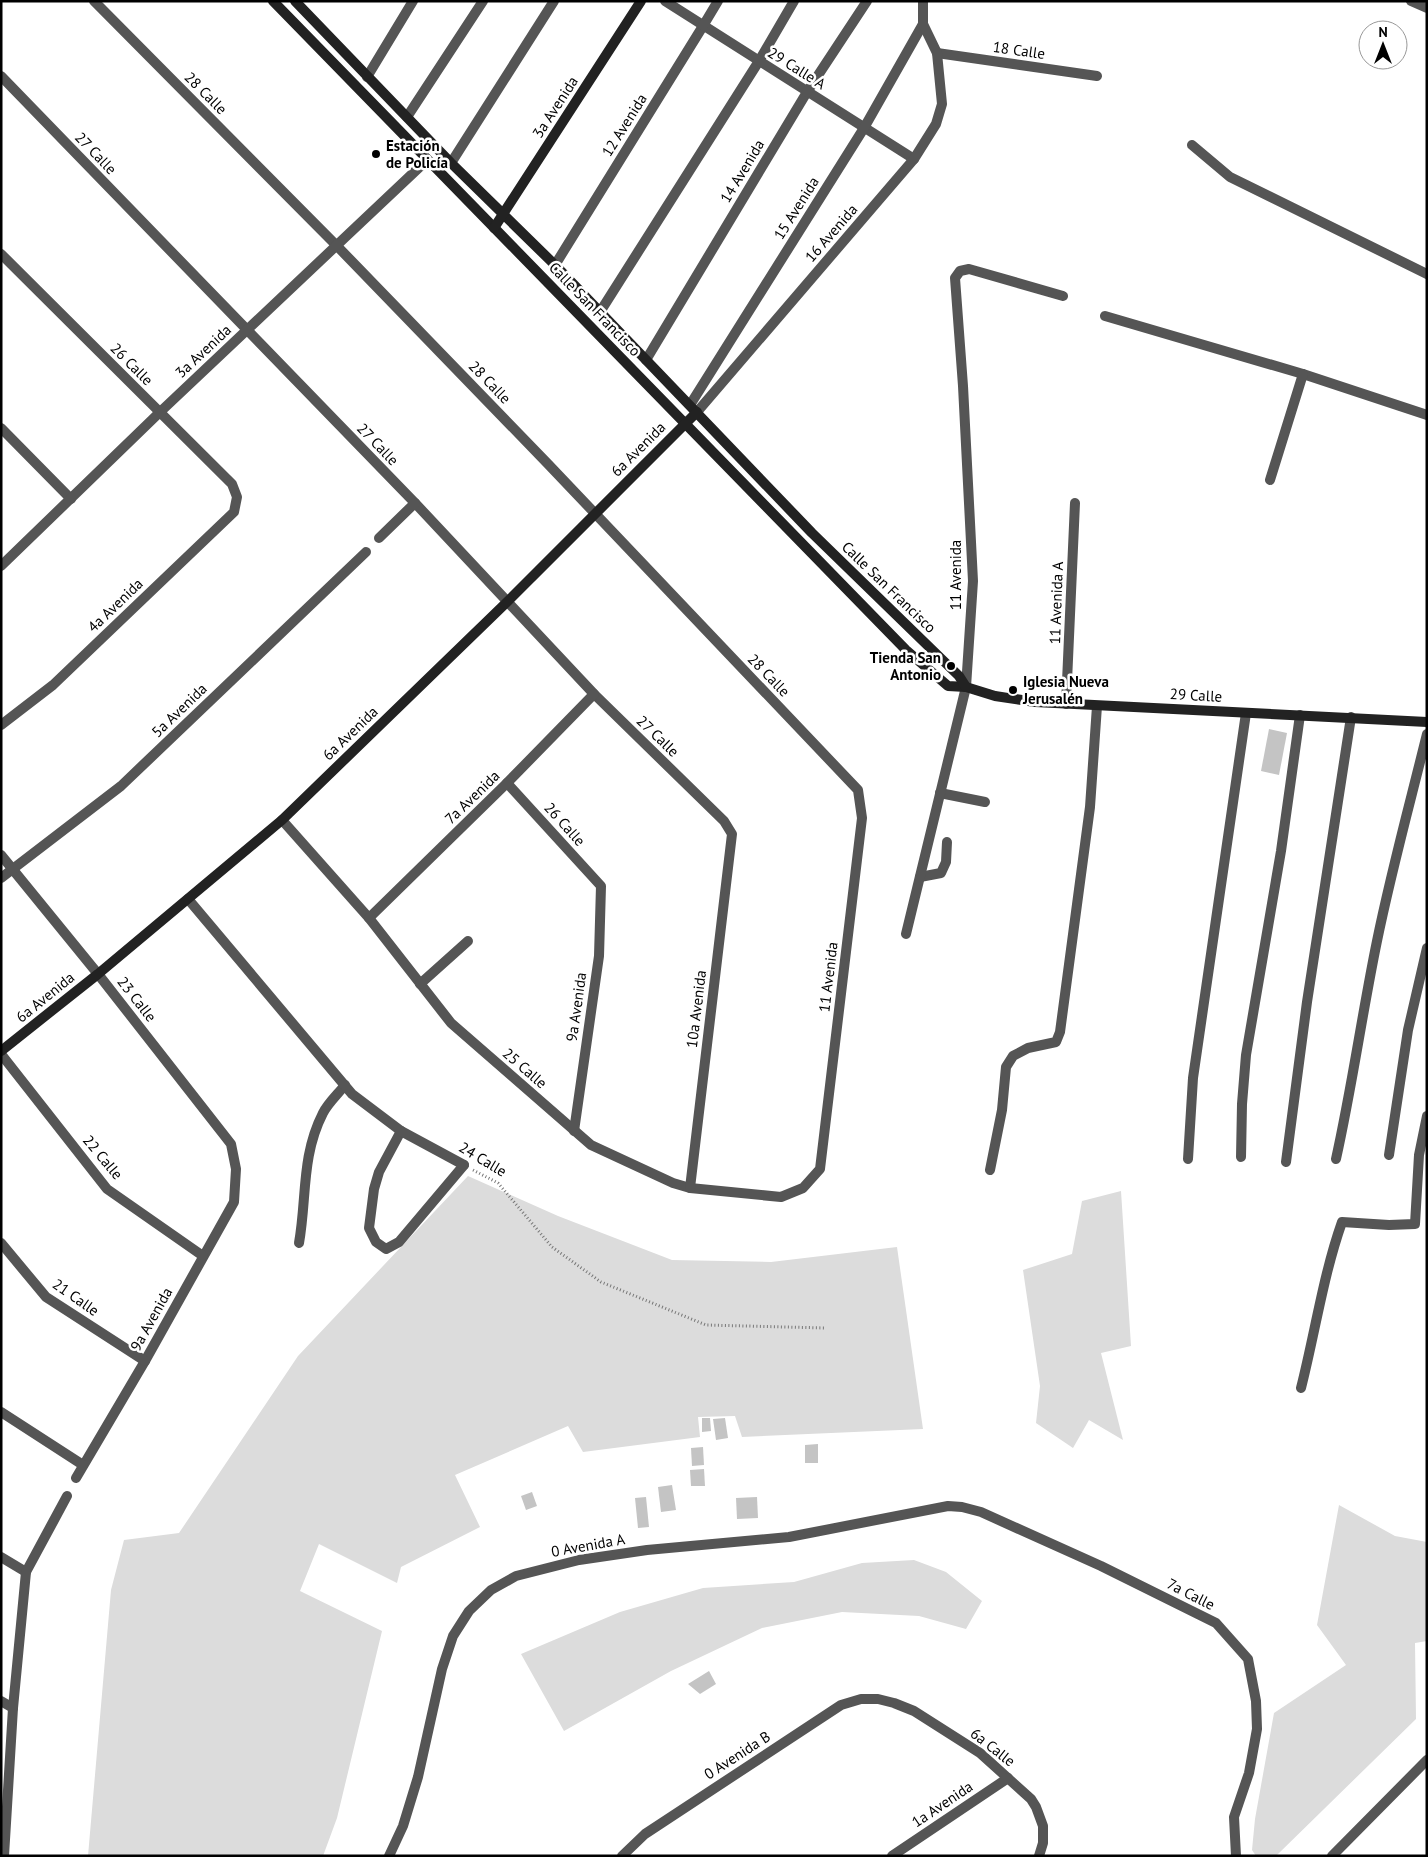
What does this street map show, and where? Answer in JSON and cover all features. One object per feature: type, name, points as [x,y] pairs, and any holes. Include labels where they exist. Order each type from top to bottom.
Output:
[{"type":"street","name":"28 Calle","points":[[94,1],[337,246],[595,513],[858,790]]},
{"type":"street","name":"Calle San Francisco","points":[[273,1],[599,334],[683,424],[906,650],[948,686],[966,687]]},
{"type":"street","name":"Calle San Francisco","points":[[294,1],[451,163],[555,264],[812,533],[958,676],[966,687]]},
{"type":"street","points":[[367,77],[413,1]]},
{"type":"street","points":[[407,117],[483,1]]},
{"type":"street","points":[[451,163],[554,1]]},
{"type":"street","name":"3a Avenida","points":[[494,228],[641,1]]},
{"type":"street","name":"29 Calle A","points":[[665,1],[914,160]]},
{"type":"street","name":"12 Avenida","points":[[555,264],[718,1]]},
{"type":"street","points":[[600,312],[759,61],[794,1]]},
{"type":"street","name":"14 Avenida","points":[[646,360],[807,92],[868,1]]},
{"type":"street","points":[[922,1],[923,24],[937,53]]},
{"type":"street","points":[[1411,1],[1427,8]]},
{"type":"street","name":"15 Avenida","points":[[694,408],[864,128],[923,24]]},
{"type":"street","name":"18 Calle","points":[[937,53],[1097,76]]},
{"type":"street","name":"16 Avenida","points":[[694,408],[914,160],[936,124],[942,104],[937,53]]},
{"type":"street","name":"27 Calle","points":[[1,76],[415,503],[508,600],[594,694],[724,822],[732,834]]},
{"type":"street","points":[[1192,145],[1230,177],[1427,274]]},
{"type":"street","name":"3a Avenida","points":[[1,566],[159,413],[427,160]]},
{"type":"street","name":"26 Calle","points":[[1,254],[232,484],[237,497]]},
{"type":"street","name":"11 Avenida","points":[[906,934],[966,687],[973,581],[963,386],[955,278],[960,271],[969,269],[1063,296]]},
{"type":"street","points":[[1105,316],[1303,374],[1427,415]]},
{"type":"street","points":[[1270,480],[1303,374]]},
{"type":"street","name":"6a Avenida","points":[[1,1053],[282,820],[595,513],[683,424],[694,408]]},
{"type":"street","points":[[1,428],[72,499]]},
{"type":"street","name":"4a Avenida","points":[[1,725],[53,685],[234,512],[237,497]]},
{"type":"street","points":[[379,538],[415,503]]},
{"type":"street","name":"11 Avenida A","points":[[1066,704],[1075,503]]},
{"type":"street","name":"5a Avenida","points":[[1,878],[121,786],[366,552]]},
{"type":"street","name":"29 Calle","points":[[966,687],[995,696],[1035,702],[1427,722]]},
{"type":"street","name":"7a Avenida","points":[[369,918],[507,783],[594,694]]},
{"type":"street","points":[[990,1170],[1002,1110],[1006,1067],[1013,1056],[1028,1048],[1056,1042],[1060,1032],[1090,807],[1097,706]]},
{"type":"street","points":[[1188,1159],[1193,1078],[1246,712]]},
{"type":"street","points":[[1241,1157],[1242,1104],[1246,1055],[1281,851],[1300,715]]},
{"type":"street","points":[[1286,1162],[1307,1002],[1351,717]]},
{"type":"street","points":[[1336,1158],[1349,1099],[1377,940],[1427,734]]},
{"type":"street","name":"26 Calle","points":[[507,783],[601,886]]},
{"type":"street","name":"11 Avenida","points":[[820,1169],[862,818],[858,790]]},
{"type":"street","points":[[940,794],[985,802]]},
{"type":"street","name":"25 Calle","points":[[282,820],[369,918],[451,1023],[592,1145],[673,1184],[690,1188],[781,1197],[803,1188],[820,1169]]},
{"type":"street","name":"10a Avenida","points":[[690,1188],[732,834]]},
{"type":"street","points":[[920,877],[941,873],[946,862],[947,842]]},
{"type":"street","name":"23 Calle","points":[[1,855],[98,974],[231,1144],[236,1169]]},
{"type":"street","name":"9a Avenida","points":[[574,1131],[598,956],[601,886]]},
{"type":"street","name":"24 Calle","points":[[188,899],[352,1094],[401,1130],[464,1165]]},
{"type":"street","points":[[420,984],[468,941]]},
{"type":"street","points":[[1389,1155],[1408,1030],[1427,948]]},
{"type":"street","name":"22 Calle","points":[[1,1053],[107,1189],[203,1256]]},
{"type":"street","points":[[299,1243],[305,1176],[310,1148],[324,1112],[345,1085]]},
{"type":"street","points":[[1301,1388],[1312,1344],[1320,1296],[1342,1222],[1389,1225],[1415,1224],[1419,1155],[1427,1116]]},
{"type":"street","points":[[401,1130],[379,1172],[369,1228],[376,1242],[386,1249],[399,1242],[464,1165]]},
{"type":"street","name":"9a Avenida","points":[[76,1478],[145,1361],[234,1202],[236,1169]]},
{"type":"street","name":"21 Calle","points":[[1,1243],[46,1297],[145,1361]]},
{"type":"street","points":[[1,1412],[83,1465]]},
{"type":"street","points":[[3,1851],[13,1708],[26,1572],[67,1496]]},
{"type":"street","name":"0 Avenida A","points":[[389,1856],[403,1826],[418,1777],[439,1678],[453,1636],[469,1611],[491,1590],[516,1576],[579,1560],[646,1550],[789,1537],[948,1506],[962,1507],[981,1512]]},
{"type":"street","name":"7a Calle","points":[[981,1512],[1101,1566],[1216,1623],[1248,1659],[1256,1701],[1257,1729],[1249,1773],[1234,1817],[1236,1856]]},
{"type":"street","points":[[1,1557],[26,1572]]},
{"type":"street","name":"0 Avenida B","points":[[622,1856],[645,1834],[841,1705],[861,1699],[878,1699]]},
{"type":"street","name":"6a Calle","points":[[878,1699],[914,1711],[980,1752],[1030,1799],[1040,1816],[1043,1835],[1039,1856]]},
{"type":"street","points":[[1,1701],[13,1708]]},
{"type":"street","points":[[1332,1856],[1427,1760]]},
{"type":"street","name":"1a Avenida","points":[[892,1856],[1008,1778]]},
{"type":"path","name":"24 Calle","points":[[464,1165],[498,1184],[552,1247],[601,1282],[706,1325],[825,1328]]},
{"type":"shaded area","points":[[468,1176],[558,1216],[672,1260],[771,1262],[897,1247],[923,1429],[742,1437],[735,1416],[698,1417],[700,1437],[583,1452],[568,1426],[455,1475],[480,1527],[401,1567],[397,1583],[319,1544],[300,1591],[382,1631],[337,1818],[323,1856],[88,1856],[111,1590],[124,1540],[179,1533],[298,1356]]},
{"type":"shaded area","points":[[1121,1191],[1131,1346],[1101,1353],[1123,1440],[1089,1420],[1073,1448],[1036,1423],[1040,1386],[1023,1270],[1072,1254],[1082,1201]]},
{"type":"shaded area","points":[[1339,1505],[1395,1536],[1427,1542],[1427,1641],[1415,1643],[1416,1719],[1277,1855],[1256,1856],[1252,1850],[1255,1819],[1274,1713],[1346,1665],[1317,1625]]},
{"type":"shaded area","points":[[914,1560],[946,1572],[982,1601],[966,1629],[919,1616],[842,1612],[762,1628],[671,1671],[564,1731],[521,1654],[620,1612],[703,1588],[794,1582],[862,1563]]},
{"type":"building","points":[[1269,729],[1287,733],[1279,775],[1261,771]]},
{"type":"building","points":[[702,1418],[710,1418],[711,1431],[702,1432]]},
{"type":"building","points":[[725,1418],[728,1438],[716,1440],[713,1419]]},
{"type":"building","points":[[818,1444],[818,1463],[805,1463],[805,1445]]},
{"type":"building","points":[[703,1447],[704,1465],[692,1466],[691,1448]]},
{"type":"building","points":[[704,1469],[705,1486],[691,1486],[690,1470]]},
{"type":"building","points":[[672,1485],[676,1510],[661,1512],[658,1487]]},
{"type":"building","points":[[532,1492],[537,1506],[526,1510],[521,1496]]},
{"type":"building","points":[[646,1497],[649,1527],[638,1528],[635,1498]]},
{"type":"building","points":[[757,1497],[758,1518],[737,1519],[736,1498]]},
{"type":"building","points":[[709,1671],[716,1684],[700,1694],[688,1684]]},
{"type":"place","name":"Estación de Policía","points":[[376,154]]},
{"type":"place","name":"Tienda San Antonio","points":[[951,666]]},
{"type":"place","name":"Iglesia Nueva Jerusalén","points":[[1013,690]]}]
